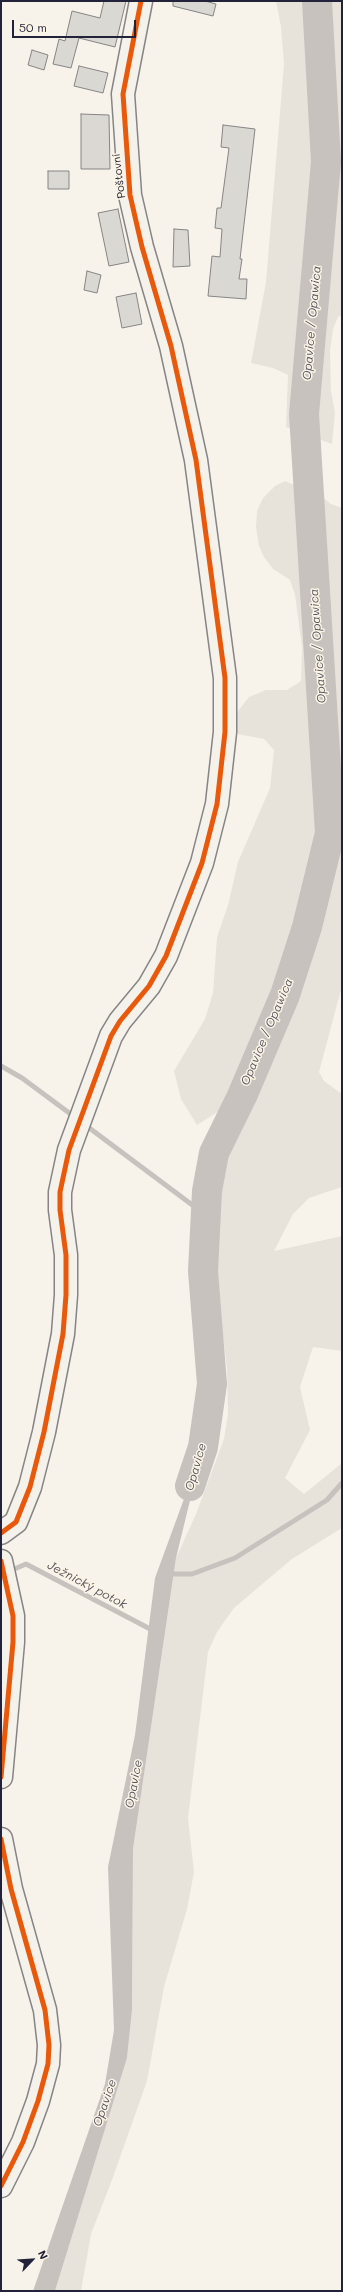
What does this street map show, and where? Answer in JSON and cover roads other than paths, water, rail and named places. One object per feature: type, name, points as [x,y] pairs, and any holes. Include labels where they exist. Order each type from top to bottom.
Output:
[{"type":"street","name":"Poštovní","points":[[1,1533],[16,1522],[30,1487],[44,1432],[63,1334],[66,1295],[66,1254],[60,1210],[60,1192],[69,1150],[111,1036],[120,1021],[149,986],[166,956],[210,834],[217,804],[222,770],[225,732],[225,678],[196,460],[171,346],[142,247],[134,210],[125,142],[123,94],[141,1]]},
{"type":"street","points":[[1,1561],[13,1616],[10,1690],[1,1777]]},
{"type":"street","points":[[1,1839],[10,1889],[45,2010],[49,2045],[48,2064],[38,2101],[23,2142],[1,2186]]},
{"type":"water","name":"Opavice","points":[[203,1447],[176,1558],[133,1849],[132,2010],[127,2058],[55,2291],[33,2291],[105,2084],[114,2030],[108,1867],[135,1735],[155,1578]]},
{"type":"waterway","name":"Opavice / Opawica","points":[[190,1486],[203,1447],[212,1384],[203,1271],[207,1191],[214,1153],[242,1096],[285,995],[307,927],[330,833],[304,414],[326,162],[317,1]]},
{"type":"waterway","points":[[1,1066],[22,1078],[76,1118]]},
{"type":"waterway","points":[[84,1124],[207,1216]]},
{"type":"waterway","points":[[168,1574],[192,1574],[235,1558],[327,1500],[342,1483]]},
{"type":"waterway","name":"Ježnický potok","points":[[12,1570],[26,1564],[154,1631]]}]
